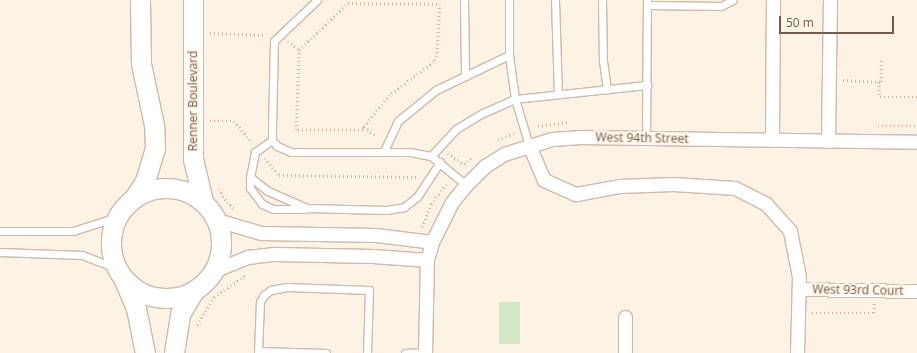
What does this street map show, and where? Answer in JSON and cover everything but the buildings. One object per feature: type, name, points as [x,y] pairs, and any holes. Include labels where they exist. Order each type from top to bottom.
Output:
[{"type":"main road","points":[[140,0],[141,64],[154,125],[155,149],[145,181],[134,198],[117,217],[110,242],[120,273],[136,308],[145,353]]},
{"type":"main road","name":"Renner Boulevard","points":[[193,0],[193,159],[203,201]]},
{"type":"main road","points":[[120,273],[144,294],[170,298],[192,292],[202,285],[213,271],[220,255],[222,243],[217,220],[203,201],[188,192],[171,188],[145,192],[134,198]]},
{"type":"main road","points":[[174,353],[180,314],[192,292]]},
{"type":"street","points":[[772,140],[773,0]]},
{"type":"street","points":[[828,141],[830,0]]},
{"type":"street","name":"West 94th Street","points":[[425,353],[427,260],[432,242],[452,202],[485,166],[504,154],[552,139],[578,137],[917,142]]},
{"type":"street","points":[[529,145],[544,180],[576,194],[620,186],[673,184],[735,188],[766,204],[790,231],[799,289],[797,353]]},
{"type":"street","points":[[217,220],[261,233],[376,235],[432,242]]},
{"type":"street","points":[[213,271],[248,257],[274,254],[373,256],[427,260]]},
{"type":"street","name":"West 93rd Court","points":[[799,289],[917,290]]},
{"type":"street","points":[[624,353],[625,317]]},
{"type":"lane","points":[[316,0],[274,42],[272,140],[284,151],[291,152],[384,151],[431,156],[466,185]]},
{"type":"lane","points":[[464,0],[465,76]]},
{"type":"lane","points":[[509,0],[509,54],[515,99],[529,145]]},
{"type":"lane","points":[[555,0],[558,94]]},
{"type":"lane","points":[[602,0],[603,61],[607,90]]},
{"type":"lane","points":[[646,138],[647,2],[721,6],[733,0]]},
{"type":"lane","points":[[384,151],[398,121],[436,90],[509,54]]},
{"type":"lane","points":[[431,156],[456,129],[483,113],[515,99],[647,85]]},
{"type":"lane","points":[[272,140],[255,152],[250,177],[250,188],[262,204],[280,210],[307,208],[386,210],[404,207],[417,197],[440,162]]},
{"type":"lane","points":[[250,177],[268,191],[307,208]]},
{"type":"lane","points":[[0,231],[73,231],[117,217]]},
{"type":"lane","points":[[0,252],[82,255],[120,273]]},
{"type":"lane","points":[[326,353],[258,352],[260,302],[264,295],[271,290],[287,287],[369,290],[367,353]]},
{"type":"lane","points":[[405,353],[425,353]]},
{"type":"path","points":[[348,3],[440,4],[439,49],[434,62],[390,95],[364,127],[363,130],[296,130],[299,50],[348,3]]},
{"type":"path","points":[[210,26],[210,41]]},
{"type":"path","points":[[210,33],[281,35],[299,50]]},
{"type":"path","points":[[881,58],[881,82],[879,82],[880,97],[917,97]]},
{"type":"path","points":[[843,75],[843,81],[879,82]]},
{"type":"path","points":[[210,113],[210,128]]},
{"type":"path","points":[[870,126],[917,126]]},
{"type":"path","points":[[364,127],[376,136]]},
{"type":"path","points":[[448,152],[464,164]]},
{"type":"path","points":[[216,181],[227,202],[238,211]]},
{"type":"path","points":[[421,231],[431,204],[447,182]]},
{"type":"path","points":[[196,328],[214,297],[230,283],[250,272]]},
{"type":"path","points":[[798,313],[874,314],[874,299],[881,300]]},
{"type":"green space","points":[[499,302],[520,302],[520,344],[499,344]]}]
